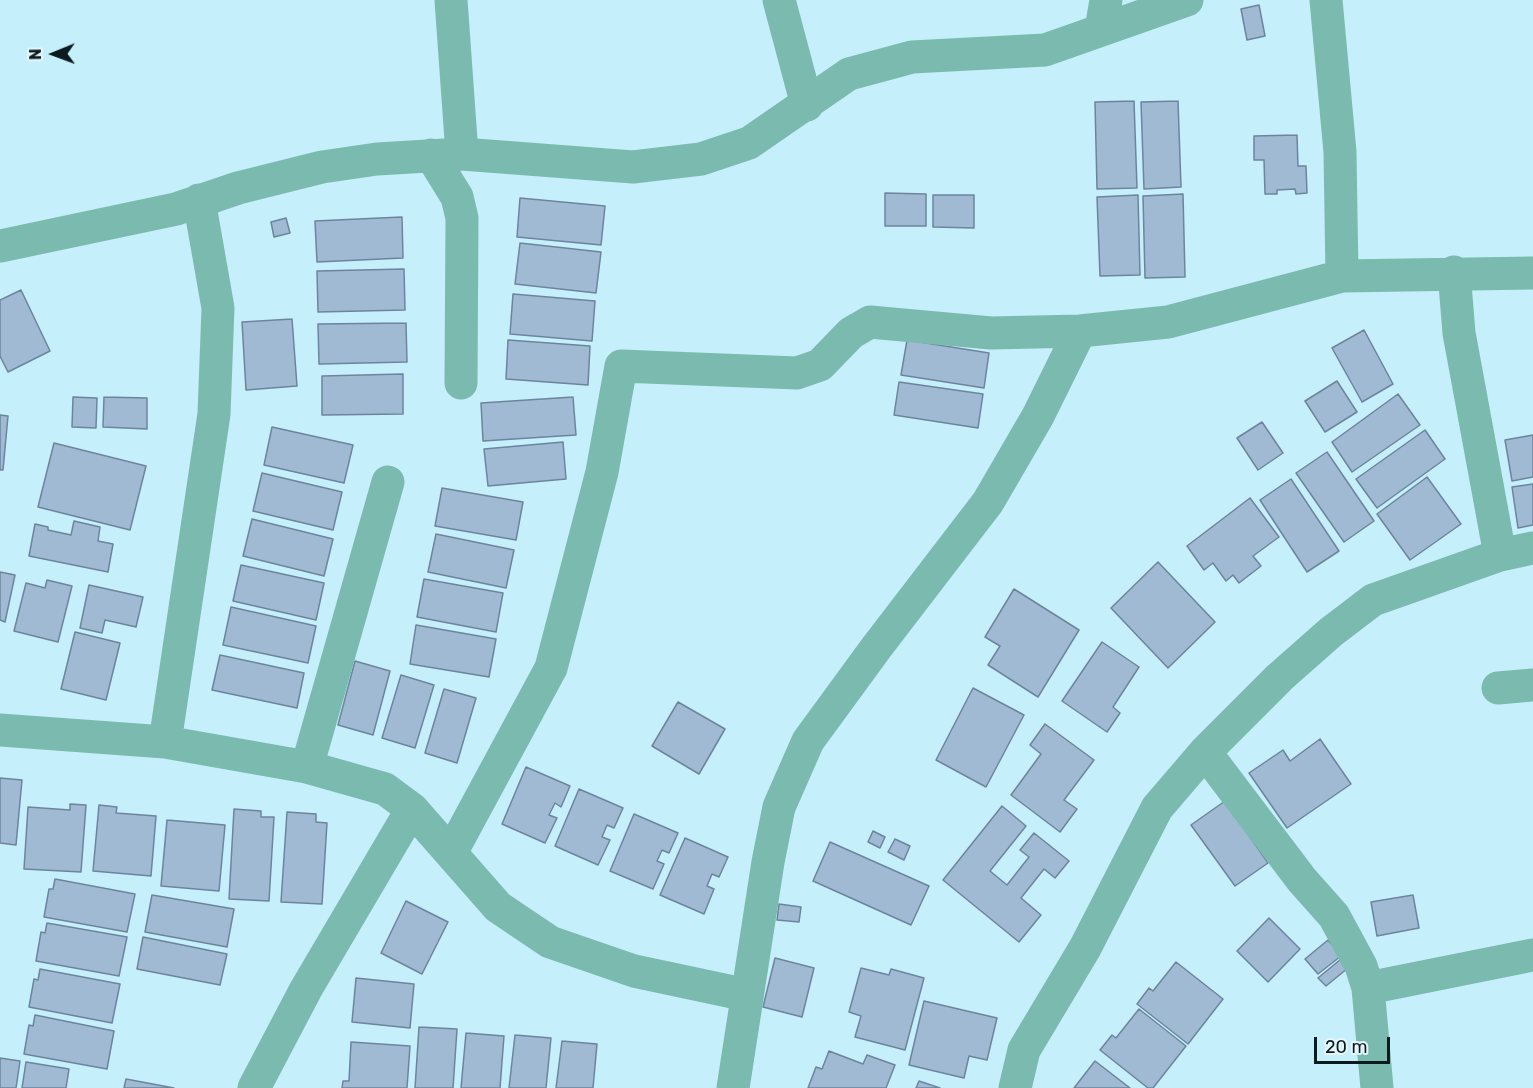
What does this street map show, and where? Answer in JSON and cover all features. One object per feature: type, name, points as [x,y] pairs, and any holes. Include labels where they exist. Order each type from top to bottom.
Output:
[{"type":"street","points":[[452,0],[446,155],[462,218],[461,383]]},
{"type":"street","points":[[779,0],[807,105]]},
{"type":"street","points":[[0,246],[176,209],[200,200],[322,167],[446,155],[633,167],[701,159],[749,143],[849,74],[912,57],[1045,50],[1103,15],[1187,0]]},
{"type":"street","points":[[1326,0],[1340,152],[1342,276]]},
{"type":"street","points":[[165,742],[214,414],[218,308],[200,200]]},
{"type":"street","points":[[1454,272],[1459,333],[1500,555]]},
{"type":"street","points":[[451,853],[551,668],[602,472],[621,366],[796,373],[820,365],[851,333],[870,322],[991,333],[1080,331],[1168,322],[1342,276],[1454,272],[1533,273]]},
{"type":"street","points":[[733,1088],[779,807],[808,741],[988,502],[1038,416],[1080,331]]},
{"type":"street","points":[[307,767],[388,482]]},
{"type":"street","points":[[1015,1088],[1024,1050],[1085,948],[1157,808],[1205,752],[1280,677],[1331,632],[1373,600],[1500,555],[1533,548]]},
{"type":"street","points":[[1497,688],[1533,685]]},
{"type":"street","points":[[0,730],[165,742],[307,767],[386,789],[412,809],[498,907],[550,942],[634,971],[747,995]]},
{"type":"street","points":[[1205,752],[1302,880],[1334,916],[1361,966],[1368,988],[1377,1088]]},
{"type":"street","points":[[254,1088],[306,990],[412,809]]},
{"type":"street","points":[[1368,988],[1533,955]]},
{"type":"building","points":[[1259,5],[1265,36],[1247,40],[1241,9]]},
{"type":"building","points":[[1134,101],[1137,188],[1097,189],[1095,102]]},
{"type":"building","points":[[1178,101],[1181,187],[1144,189],[1141,102]]},
{"type":"building","points":[[1297,135],[1298,166],[1306,166],[1307,193],[1296,194],[1295,189],[1277,190],[1277,194],[1265,194],[1264,160],[1254,160],[1254,136]]},
{"type":"building","points":[[885,193],[926,194],[926,226],[885,226]]},
{"type":"building","points":[[1183,194],[1185,277],[1145,278],[1143,196]]},
{"type":"building","points":[[933,195],[974,195],[974,228],[933,227]]},
{"type":"building","points":[[1138,195],[1140,275],[1100,276],[1097,197]]},
{"type":"building","points":[[520,198],[605,206],[601,245],[517,237]]},
{"type":"building","points":[[402,217],[403,258],[317,262],[315,221]]},
{"type":"building","points":[[286,218],[290,233],[274,237],[271,222]]},
{"type":"building","points":[[520,243],[601,252],[596,293],[515,284]]},
{"type":"building","points":[[404,269],[405,310],[318,312],[317,271]]},
{"type":"building","points":[[21,290],[50,351],[8,372],[0,356],[0,300]]},
{"type":"building","points":[[513,294],[595,301],[592,341],[510,334]]},
{"type":"building","points":[[292,319],[297,386],[246,390],[242,322]]},
{"type":"building","points":[[406,323],[407,362],[319,364],[318,324]]},
{"type":"building","points":[[1364,330],[1393,384],[1362,402],[1332,348]]},
{"type":"building","points":[[508,340],[590,346],[588,385],[506,379]]},
{"type":"building","points":[[907,340],[989,353],[984,388],[901,375]]},
{"type":"building","points":[[403,374],[403,414],[322,415],[322,376]]},
{"type":"building","points":[[1337,381],[1357,412],[1325,432],[1305,401]]},
{"type":"building","points":[[899,382],[983,394],[978,428],[894,415]]},
{"type":"building","points":[[1398,394],[1420,425],[1352,472],[1332,442]]},
{"type":"building","points":[[73,397],[97,398],[96,428],[72,427]]},
{"type":"building","points":[[104,397],[147,398],[147,429],[103,427]]},
{"type":"building","points":[[573,397],[576,435],[483,441],[481,403]]},
{"type":"building","points":[[0,415],[8,416],[3,470],[0,470]]},
{"type":"building","points":[[1262,422],[1283,453],[1258,470],[1237,438]]},
{"type":"building","points":[[272,427],[353,445],[344,483],[264,465]]},
{"type":"building","points":[[1425,430],[1445,459],[1377,508],[1356,479]]},
{"type":"building","points":[[1533,435],[1533,477],[1512,481],[1505,440]]},
{"type":"building","points":[[563,442],[566,479],[488,486],[484,449]]},
{"type":"building","points":[[54,443],[146,466],[130,530],[38,507]]},
{"type":"building","points":[[1327,452],[1374,521],[1344,542],[1296,473]]},
{"type":"building","points":[[262,473],[342,492],[333,530],[253,511]]},
{"type":"building","points":[[1427,477],[1461,524],[1410,560],[1377,514]]},
{"type":"building","points":[[1291,479],[1339,551],[1307,572],[1260,500]]},
{"type":"building","points":[[1533,484],[1533,525],[1518,528],[1512,487]]},
{"type":"building","points":[[442,488],[523,502],[516,540],[435,526]]},
{"type":"building","points":[[1250,498],[1279,537],[1253,556],[1261,566],[1239,583],[1233,575],[1226,581],[1213,563],[1204,570],[1187,546]]},
{"type":"building","points":[[252,519],[333,539],[324,576],[243,556]]},
{"type":"building","points":[[74,521],[100,527],[98,541],[113,544],[108,572],[29,556],[35,524],[48,527],[48,530],[71,535]]},
{"type":"building","points":[[436,534],[514,550],[506,588],[428,572]]},
{"type":"building","points":[[1158,562],[1215,622],[1168,668],[1111,608]]},
{"type":"building","points":[[241,565],[324,583],[316,620],[233,601]]},
{"type":"building","points":[[0,572],[15,575],[5,622],[0,620]]},
{"type":"building","points":[[424,579],[503,593],[496,632],[417,617]]},
{"type":"building","points":[[47,580],[72,586],[58,642],[14,631],[26,583],[45,588]]},
{"type":"building","points":[[89,585],[143,597],[136,627],[105,620],[102,633],[80,628]]},
{"type":"building","points":[[1014,589],[1079,630],[1038,697],[988,665],[1000,646],[985,637]]},
{"type":"building","points":[[231,607],[316,626],[308,663],[223,645]]},
{"type":"building","points":[[416,625],[496,639],[489,677],[410,664]]},
{"type":"building","points":[[75,632],[120,643],[106,700],[61,689]]},
{"type":"building","points":[[1102,642],[1139,667],[1113,707],[1120,713],[1107,732],[1062,701]]},
{"type":"building","points":[[220,655],[304,673],[297,708],[212,690]]},
{"type":"building","points":[[355,661],[390,671],[373,735],[338,725]]},
{"type":"building","points":[[401,675],[434,685],[415,748],[382,738]]},
{"type":"building","points":[[973,688],[1024,715],[986,787],[936,760]]},
{"type":"building","points":[[444,689],[476,698],[457,763],[425,753]]},
{"type":"building","points":[[678,702],[725,729],[699,774],[652,746]]},
{"type":"building","points":[[1045,724],[1094,760],[1064,800],[1077,809],[1060,832],[1011,795],[1041,754],[1030,745]]},
{"type":"building","points":[[1320,739],[1351,784],[1287,828],[1249,773],[1283,750],[1290,761]]},
{"type":"building","points":[[526,767],[570,786],[561,807],[555,803],[549,815],[557,818],[545,843],[502,824]]},
{"type":"building","points":[[0,778],[22,780],[16,845],[0,843]]},
{"type":"building","points":[[579,789],[623,808],[614,828],[607,825],[602,837],[610,840],[598,865],[555,846]]},
{"type":"building","points":[[1225,801],[1268,863],[1235,886],[1191,825]]},
{"type":"building","points":[[70,804],[86,805],[81,872],[24,869],[28,807],[70,810]]},
{"type":"building","points":[[99,805],[117,807],[116,813],[156,816],[151,876],[93,871]]},
{"type":"building","points":[[1002,806],[1026,826],[990,871],[1007,885],[1029,857],[1020,850],[1034,833],[1069,861],[1055,878],[1044,869],[1021,898],[1041,915],[1019,942],[943,880]]},
{"type":"building","points":[[234,809],[261,811],[261,817],[274,817],[269,901],[229,899]]},
{"type":"building","points":[[287,812],[316,814],[316,822],[327,823],[322,904],[281,902]]},
{"type":"building","points":[[634,814],[678,833],[669,853],[662,850],[657,861],[664,864],[653,889],[610,871]]},
{"type":"building","points":[[167,820],[225,825],[219,891],[161,886]]},
{"type":"building","points":[[873,831],[885,837],[880,848],[868,842]]},
{"type":"building","points":[[685,838],[728,857],[719,877],[712,874],[707,886],[714,889],[704,914],[660,895]]},
{"type":"building","points":[[895,839],[910,846],[904,860],[888,852]]},
{"type":"building","points":[[830,842],[929,886],[911,925],[813,881]]},
{"type":"building","points":[[55,879],[135,894],[127,932],[44,917],[49,889],[53,889]]},
{"type":"building","points":[[152,895],[234,909],[227,947],[145,932]]},
{"type":"building","points":[[1413,895],[1419,928],[1377,936],[1371,902]]},
{"type":"building","points":[[406,901],[448,922],[422,974],[381,953]]},
{"type":"building","points":[[779,904],[801,907],[799,922],[777,920]]},
{"type":"building","points":[[1269,918],[1300,949],[1268,982],[1237,951]]},
{"type":"building","points":[[47,923],[127,937],[119,976],[36,961],[41,932],[45,933]]},
{"type":"building","points":[[143,937],[227,954],[220,985],[137,969]]},
{"type":"building","points":[[1328,940],[1341,956],[1318,974],[1305,959]]},
{"type":"building","points":[[775,958],[814,968],[802,1017],[763,1007]]},
{"type":"building","points":[[1341,959],[1348,968],[1326,986],[1318,978]]},
{"type":"building","points":[[1176,962],[1223,999],[1188,1044],[1137,1004],[1149,988],[1153,991]]},
{"type":"building","points":[[861,968],[889,975],[891,969],[924,978],[905,1050],[855,1037],[861,1016],[849,1012]]},
{"type":"building","points":[[40,969],[120,984],[112,1023],[29,1007],[34,979],[38,980]]},
{"type":"building","points":[[356,978],[414,984],[410,1028],[352,1022]]},
{"type":"building","points":[[924,1001],[997,1018],[987,1060],[969,1056],[964,1078],[909,1065]]},
{"type":"building","points":[[1139,1009],[1186,1046],[1153,1088],[1148,1088],[1100,1050],[1112,1035],[1116,1038]]},
{"type":"building","points":[[35,1015],[114,1031],[107,1069],[24,1054],[29,1025],[33,1026]]},
{"type":"building","points":[[419,1027],[457,1029],[453,1088],[415,1088]]},
{"type":"building","points":[[466,1033],[504,1036],[500,1088],[461,1088]]},
{"type":"building","points":[[515,1035],[551,1038],[546,1088],[509,1088]]},
{"type":"building","points":[[562,1041],[597,1044],[593,1088],[556,1088]]},
{"type":"building","points":[[351,1042],[410,1046],[407,1088],[342,1088],[343,1081],[349,1081]]},
{"type":"building","points":[[829,1051],[863,1064],[867,1055],[895,1065],[886,1088],[808,1088],[816,1067],[822,1069]]},
{"type":"building","points":[[0,1058],[20,1061],[16,1088],[0,1088]]},
{"type":"building","points":[[1095,1061],[1130,1088],[1074,1088]]},
{"type":"building","points":[[26,1062],[69,1069],[66,1088],[22,1088]]},
{"type":"building","points":[[126,1079],[174,1088],[124,1088]]},
{"type":"building","points":[[919,1081],[940,1088],[916,1088]]}]
